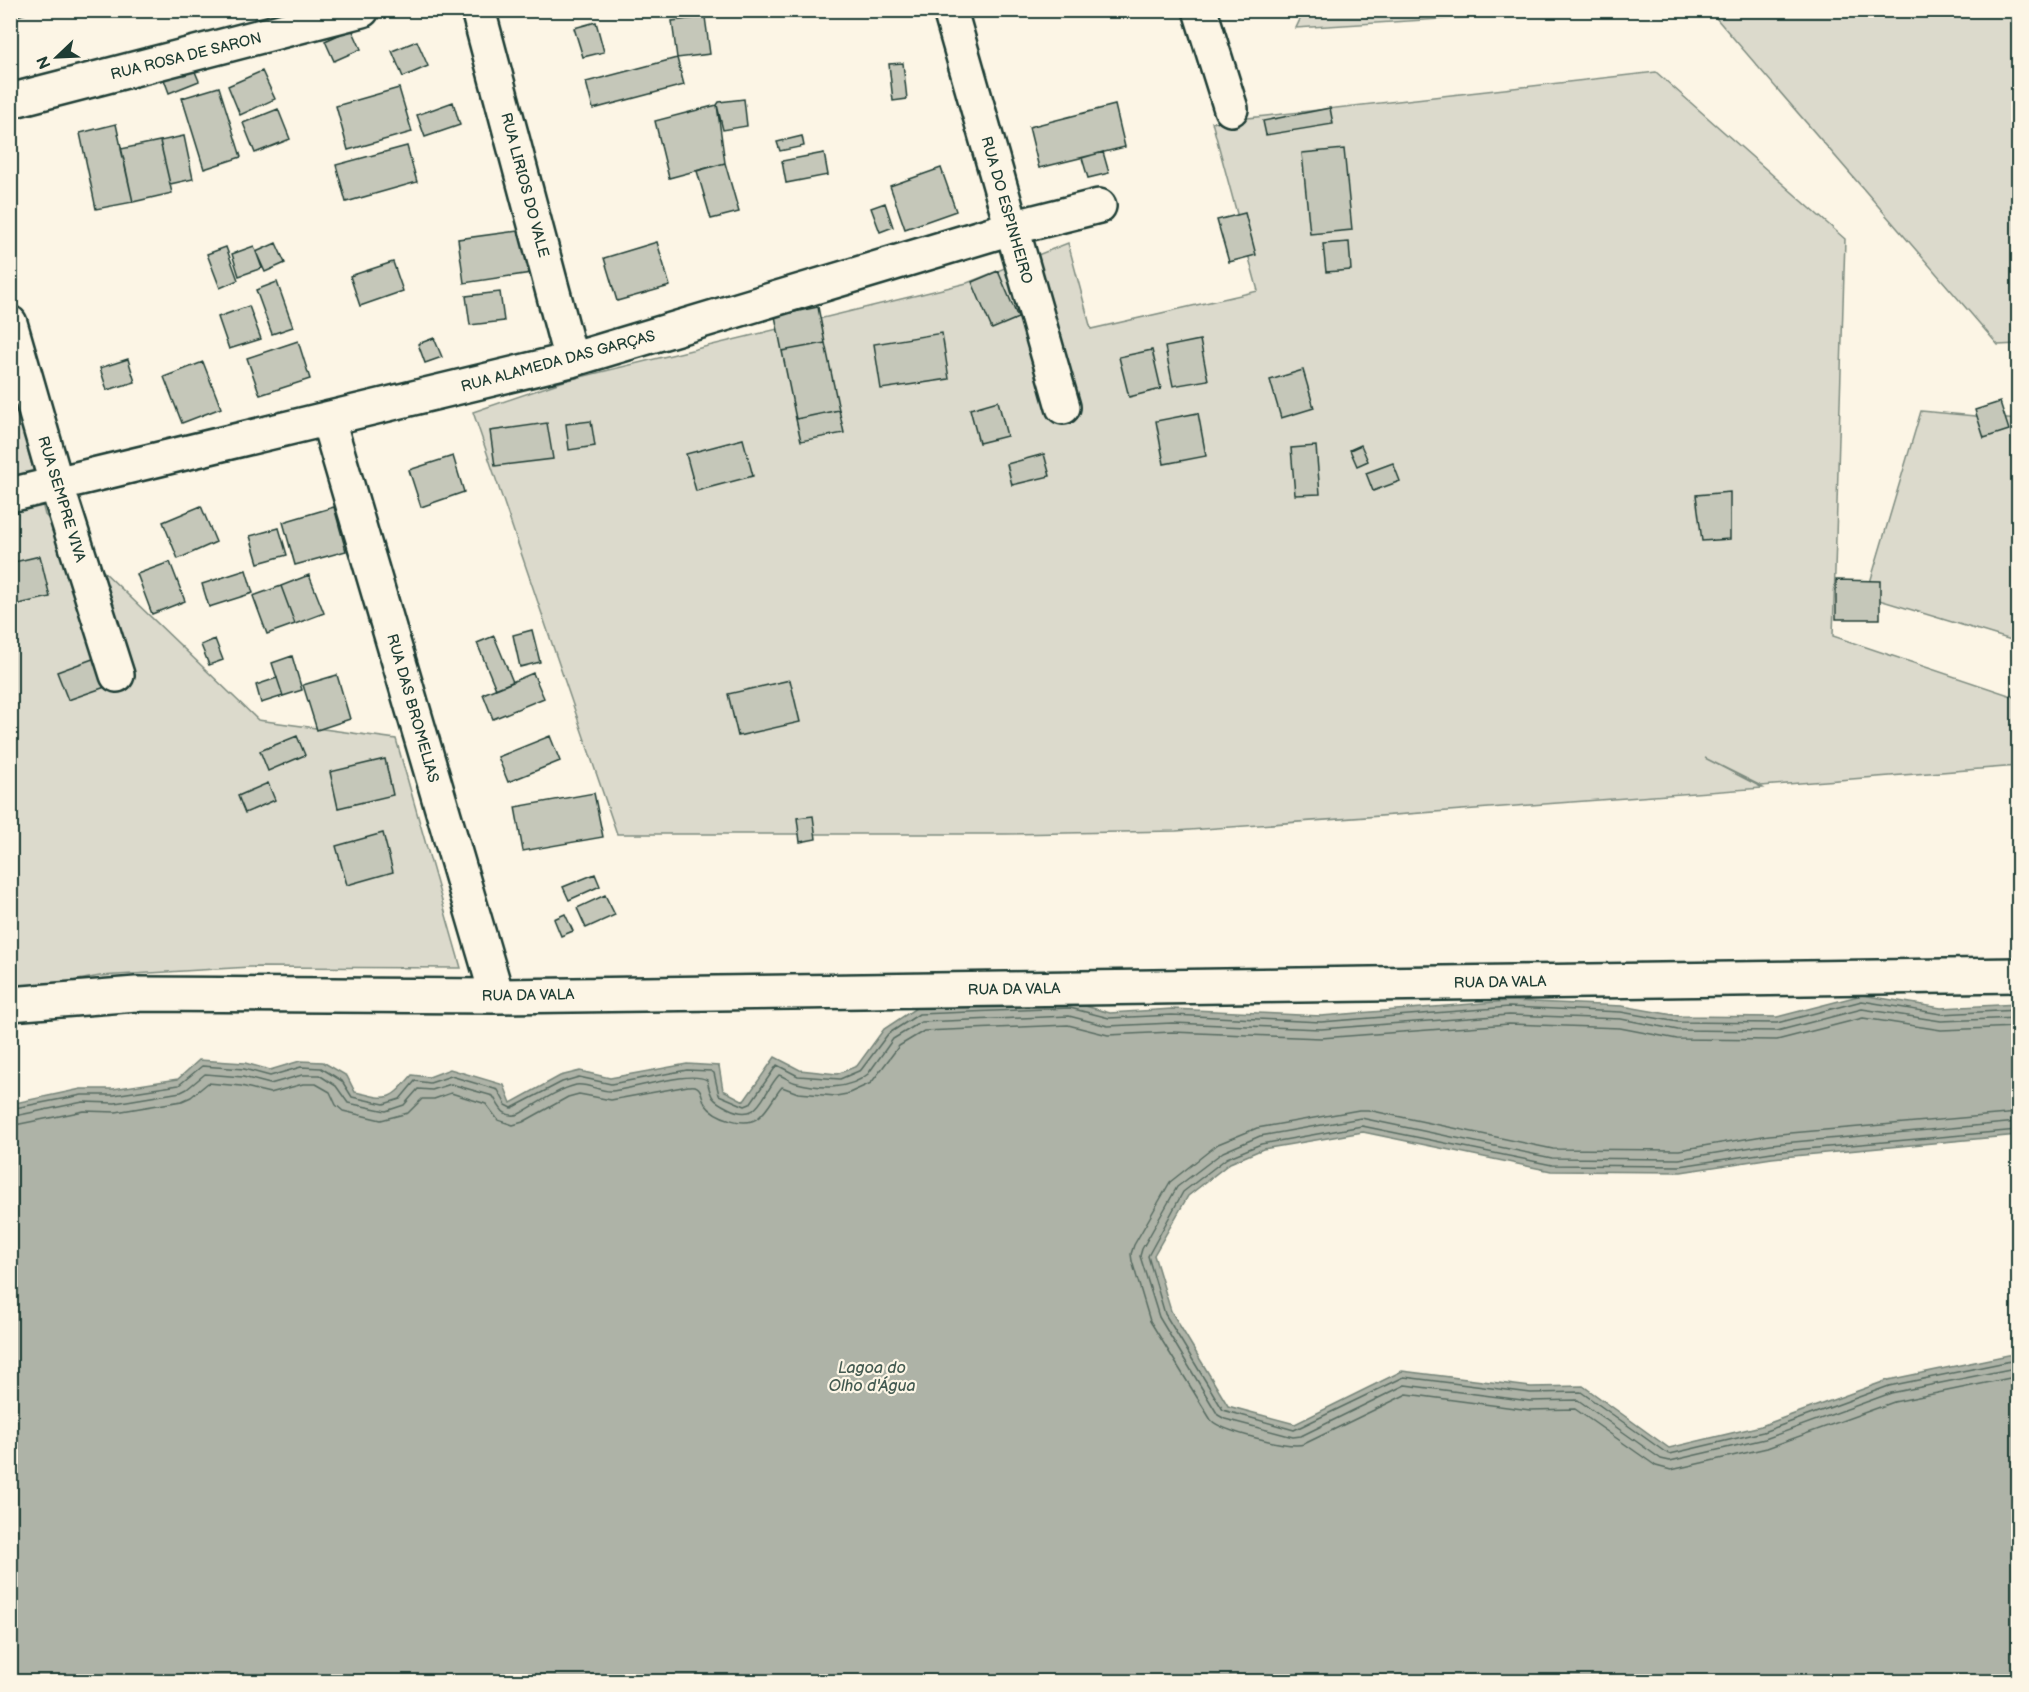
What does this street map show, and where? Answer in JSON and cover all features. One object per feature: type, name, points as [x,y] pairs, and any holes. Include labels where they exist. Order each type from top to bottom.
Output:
[{"type":"street","name":"RUA ROSA DE SARON","points":[[10,101],[362,10]]},
{"type":"street","name":"RUA LIRIOS DO VALE","points":[[478,10],[571,360]]},
{"type":"street","points":[[1200,10],[1231,109]]},
{"type":"street","name":"RUA DO ESPINHEIRO","points":[[951,14],[1063,407]]},
{"type":"street","name":"RUA ALAMEDA DAS GARÇAS","points":[[10,495],[571,360],[1011,228],[1100,206]]},
{"type":"street","name":"RUA SEMPRE VIVA","points":[[10,323],[56,483],[117,675]]},
{"type":"street","name":"RUA DAS BROMELIAS","points":[[328,420],[497,996]]},
{"type":"street","name":"RUA DA VALA","points":[[10,1004],[136,994],[497,996],[2019,975]]},
{"type":"shaded area","points":[[1304,10],[1571,11],[1296,28]]},
{"type":"shaded area","points":[[1710,11],[2018,11],[2018,344],[1998,345]]},
{"type":"shaded area","points":[[1656,72],[1845,239],[1833,636],[2018,698],[2018,766],[1761,786],[1705,758],[1763,788],[1176,831],[1004,834],[617,834],[473,412],[564,381],[967,283],[1068,243],[1091,329],[1258,291],[1212,122]]},
{"type":"shaded area","points":[[10,381],[45,515],[258,720],[396,739],[461,968],[250,967],[100,976],[11,992]]},
{"type":"shaded area","points":[[1921,411],[2018,420],[2018,642],[1866,596]]},
{"type":"water","name":"Lagoa do Olho d'Água","points":[[1862,995],[1941,1008],[2018,1004],[2018,1135],[1772,1158],[1681,1172],[1551,1171],[1363,1132],[1263,1149],[1230,1163],[1188,1196],[1154,1255],[1171,1311],[1228,1406],[1295,1424],[1402,1371],[1531,1387],[1583,1386],[1669,1448],[1761,1426],[1888,1380],[2013,1354],[2018,1357],[2018,1681],[11,1681],[10,1104],[81,1089],[113,1089],[178,1079],[199,1060],[245,1063],[270,1070],[300,1061],[323,1062],[347,1076],[355,1092],[375,1097],[388,1097],[412,1075],[429,1077],[450,1069],[504,1085],[511,1103],[560,1076],[580,1071],[610,1078],[687,1064],[719,1066],[723,1090],[744,1101],[775,1057],[800,1070],[837,1074],[857,1066],[884,1029],[916,1008],[1071,1002],[1110,1013],[1172,1009],[1321,1016],[1509,1001],[1622,1006],[1679,1016],[1777,1017]]},
{"type":"building","points":[[10,10],[34,10],[34,11],[10,18]]},
{"type":"building","points":[[592,10],[617,10],[593,14]]},
{"type":"building","points":[[705,17],[710,54],[677,58],[672,21]]},
{"type":"building","points":[[596,22],[604,52],[583,57],[574,28]]},
{"type":"building","points":[[352,29],[361,49],[334,61],[325,41]]},
{"type":"building","points":[[417,41],[428,66],[403,77],[392,51]]},
{"type":"building","points":[[677,58],[684,85],[593,109],[586,82]]},
{"type":"building","points":[[191,62],[199,81],[169,93],[162,74]]},
{"type":"building","points":[[903,63],[907,99],[893,101],[889,64]]},
{"type":"building","points":[[262,71],[275,99],[240,115],[228,86]]},
{"type":"building","points":[[219,87],[241,157],[204,169],[182,98]]},
{"type":"building","points":[[399,88],[412,132],[348,150],[336,106]]},
{"type":"building","points":[[744,99],[747,126],[723,130],[717,105],[719,102]]},
{"type":"building","points":[[453,102],[460,125],[425,137],[417,115]]},
{"type":"building","points":[[717,105],[725,163],[669,178],[655,121]]},
{"type":"building","points":[[1115,105],[1125,147],[1039,168],[1029,127]]},
{"type":"building","points":[[1330,108],[1333,124],[1266,135],[1263,121]]},
{"type":"building","points":[[278,109],[290,139],[255,153],[243,123]]},
{"type":"building","points":[[116,124],[133,202],[96,209],[80,133]]},
{"type":"building","points":[[184,136],[193,179],[170,184],[160,141]]},
{"type":"building","points":[[802,136],[804,146],[780,151],[777,142]]},
{"type":"building","points":[[160,141],[172,193],[133,202],[121,149]]},
{"type":"building","points":[[407,146],[417,182],[346,202],[336,165]]},
{"type":"building","points":[[1344,149],[1352,230],[1310,234],[1302,153]]},
{"type":"building","points":[[1103,152],[1109,173],[1088,178],[1082,158]]},
{"type":"building","points":[[824,153],[828,175],[786,183],[782,161]]},
{"type":"building","points":[[725,163],[739,212],[711,219],[697,171]]},
{"type":"building","points":[[941,168],[956,211],[905,229],[890,186]]},
{"type":"building","points":[[885,203],[893,227],[880,232],[871,208]]},
{"type":"building","points":[[1245,213],[1256,255],[1229,262],[1217,220]]},
{"type":"building","points":[[525,230],[531,273],[464,283],[458,239]]},
{"type":"building","points":[[657,242],[670,286],[617,301],[604,258]]},
{"type":"building","points":[[1349,242],[1351,270],[1326,272],[1323,244]]},
{"type":"building","points":[[276,243],[285,263],[265,272],[256,252]]},
{"type":"building","points":[[254,246],[262,268],[239,276],[232,254]]},
{"type":"building","points":[[226,247],[238,280],[220,288],[207,254]]},
{"type":"building","points":[[393,262],[403,291],[360,306],[350,276]]},
{"type":"building","points":[[998,271],[1018,318],[992,329],[972,282]]},
{"type":"building","points":[[277,282],[293,327],[272,334],[256,290]]},
{"type":"building","points":[[500,292],[504,321],[470,325],[466,296]]},
{"type":"building","points":[[249,306],[261,339],[229,349],[218,317]]},
{"type":"building","points":[[818,307],[825,343],[782,351],[775,316]]},
{"type":"building","points":[[942,333],[949,379],[881,389],[874,344]]},
{"type":"building","points":[[434,338],[442,357],[425,363],[418,344]]},
{"type":"building","points":[[1200,340],[1208,380],[1173,386],[1165,347]]},
{"type":"building","points":[[298,341],[310,379],[260,395],[247,358]]},
{"type":"building","points":[[825,343],[839,410],[796,419],[782,351]]},
{"type":"building","points":[[1152,350],[1161,389],[1129,397],[1119,357]]},
{"type":"building","points":[[128,359],[135,382],[107,390],[100,368]]},
{"type":"building","points":[[203,362],[221,408],[182,423],[164,377]]},
{"type":"building","points":[[1303,370],[1314,408],[1281,418],[1270,380]]},
{"type":"building","points":[[998,401],[1007,436],[979,443],[970,409]]},
{"type":"building","points":[[2000,402],[2009,430],[1984,438],[1975,410]]},
{"type":"building","points":[[839,410],[844,433],[801,441],[796,419]]},
{"type":"building","points":[[1198,413],[1206,456],[1164,464],[1156,421]]},
{"type":"building","points":[[591,421],[595,446],[569,450],[566,424]]},
{"type":"building","points":[[547,423],[553,459],[495,466],[490,431]]},
{"type":"building","points":[[743,439],[753,476],[696,491],[686,454]]},
{"type":"building","points":[[1361,445],[1368,461],[1357,466],[1350,450]]},
{"type":"building","points":[[1316,446],[1320,494],[1295,495],[1291,448]]},
{"type":"building","points":[[1044,454],[1050,476],[1012,485],[1007,464]]},
{"type":"building","points":[[453,456],[464,492],[421,507],[409,470]]},
{"type":"building","points":[[1393,463],[1400,481],[1373,491],[1366,473]]},
{"type":"building","points":[[1730,492],[1730,539],[1702,541],[1696,495]]},
{"type":"building","points":[[201,506],[216,542],[178,559],[163,522]]},
{"type":"building","points":[[334,507],[346,551],[295,565],[283,522]]},
{"type":"building","points":[[279,528],[287,555],[258,563],[250,536]]},
{"type":"building","points":[[40,556],[50,597],[10,606],[10,563]]},
{"type":"building","points":[[170,562],[185,601],[152,614],[137,574]]},
{"type":"building","points":[[246,570],[253,593],[209,607],[202,584]]},
{"type":"building","points":[[309,575],[324,613],[295,624],[281,586]]},
{"type":"building","points":[[1836,580],[1880,581],[1880,619],[1836,619]]},
{"type":"building","points":[[281,586],[295,624],[267,634],[253,596]]},
{"type":"building","points":[[532,630],[540,662],[520,667],[513,635]]},
{"type":"building","points":[[494,636],[513,682],[496,689],[477,643]]},
{"type":"building","points":[[215,639],[223,660],[209,665],[201,645]]},
{"type":"building","points":[[101,656],[111,685],[68,700],[57,672]]},
{"type":"building","points":[[292,656],[302,690],[283,696],[272,663]]},
{"type":"building","points":[[533,673],[544,698],[493,719],[483,694]]},
{"type":"building","points":[[337,675],[350,719],[317,730],[303,685]]},
{"type":"building","points":[[277,678],[283,696],[261,703],[256,685]]},
{"type":"building","points":[[790,680],[800,722],[738,736],[728,694]]},
{"type":"building","points":[[297,736],[305,755],[268,771],[260,751]]},
{"type":"building","points":[[550,736],[560,761],[508,782],[498,757]]},
{"type":"building","points":[[385,759],[393,795],[338,808],[330,772]]},
{"type":"building","points":[[268,783],[275,800],[245,813],[238,796]]},
{"type":"building","points":[[594,793],[603,837],[523,851],[515,807]]},
{"type":"building","points":[[813,816],[816,839],[800,842],[797,818]]},
{"type":"building","points":[[383,833],[393,872],[347,885],[336,846]]},
{"type":"building","points":[[595,874],[600,886],[569,900],[563,887]]},
{"type":"building","points":[[605,895],[615,915],[586,928],[577,908]]},
{"type":"building","points":[[565,914],[573,931],[561,936],[554,919]]}]
